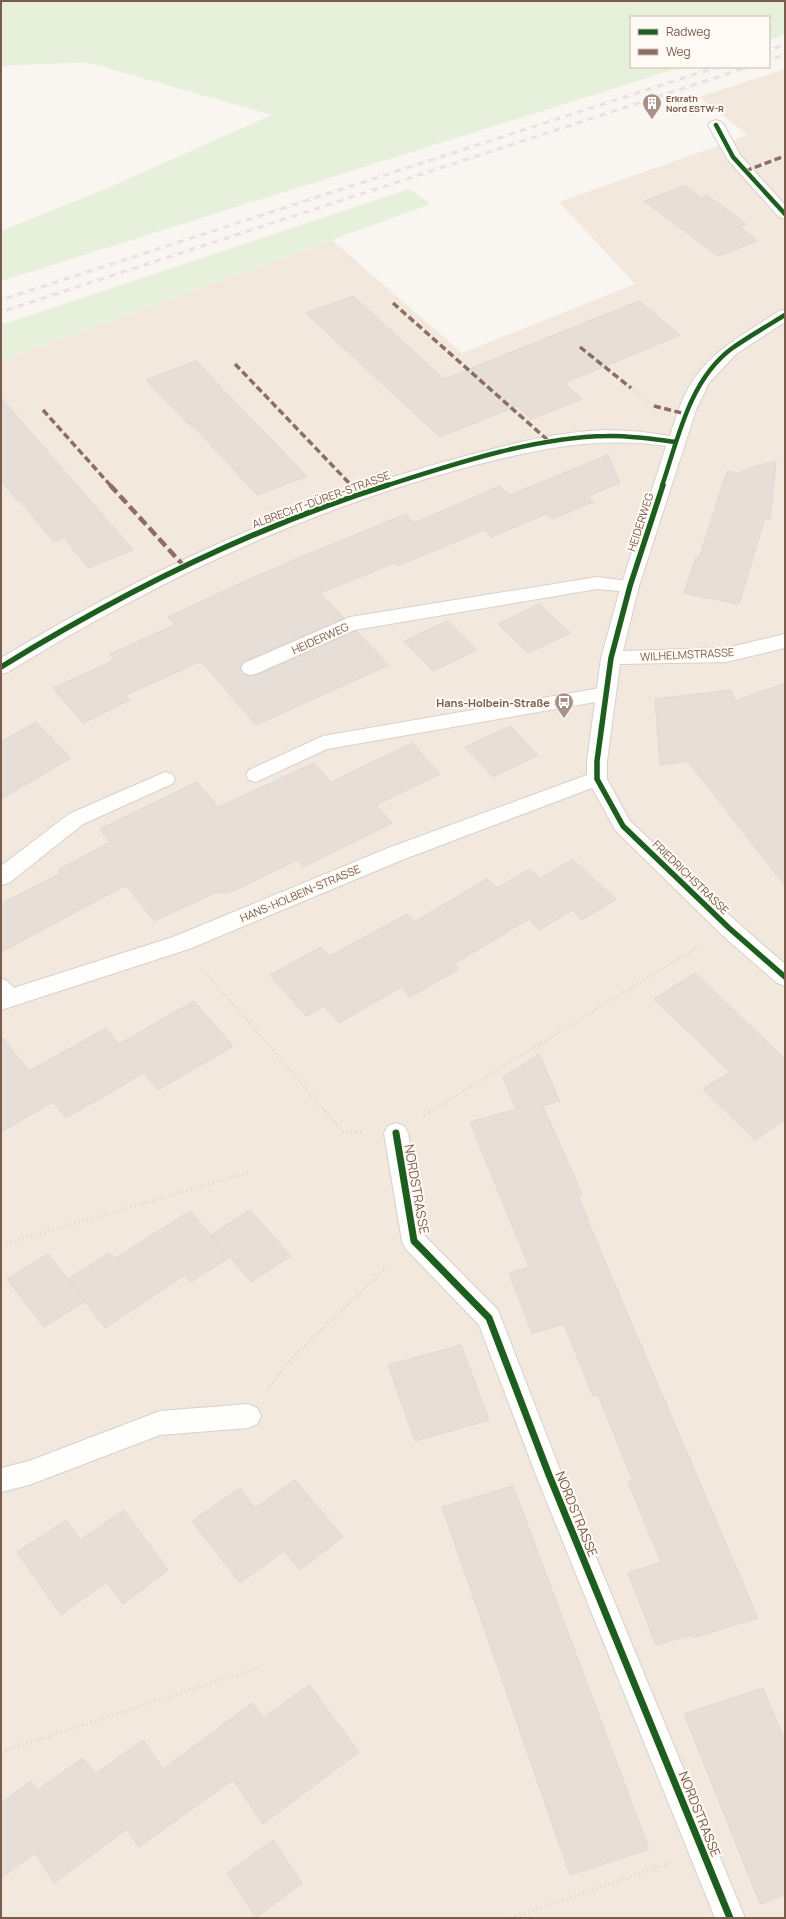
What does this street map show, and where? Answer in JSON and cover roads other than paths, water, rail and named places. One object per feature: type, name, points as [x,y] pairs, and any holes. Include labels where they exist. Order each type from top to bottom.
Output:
[{"type":"street","points":[[716,125],[733,157],[785,214]]},
{"type":"street","name":"HEIDERWEG","points":[[598,780],[597,761],[612,658],[630,586],[676,442],[688,410],[701,381],[730,350],[785,315]]},
{"type":"street","name":"ALBRECHT-DÜRER-STRASSE","points":[[1,667],[87,615],[199,557],[340,500],[452,466],[551,442],[596,437],[630,436],[676,442]]},
{"type":"street","name":"HEIDERWEG","points":[[251,668],[350,624],[598,584],[630,586]]},
{"type":"street","name":"WILHELMSTRASSE","points":[[612,658],[726,655],[785,641]]},
{"type":"street","points":[[256,776],[323,744],[606,694]]},
{"type":"street","points":[[1,877],[76,819],[165,779]]},
{"type":"street","name":"FRIEDRICHSTRASSE","points":[[598,780],[624,826],[729,928],[785,978]]},
{"type":"street","name":"HANS-HOLBEIN-STRASSE","points":[[4,995],[181,942],[395,854],[553,794],[598,780]]},
{"type":"street","name":"NORDSTRASSE","points":[[396,1133],[414,1241],[489,1318],[550,1475],[730,1918]]},
{"type":"street","points":[[1,1480],[29,1473],[160,1422],[248,1416]]},
{"type":"railway","points":[[770,50],[785,45]]},
{"type":"railway","points":[[770,60],[785,55]]},
{"type":"railway","points":[[1,300],[714,68]]},
{"type":"railway","points":[[1,312],[745,68]]},
{"type":"place","name":"Erkrath Nord ESTW-R","points":[[652,120]]},
{"type":"place","name":"Hans-Holbein-Straße","points":[[564,719]]}]
